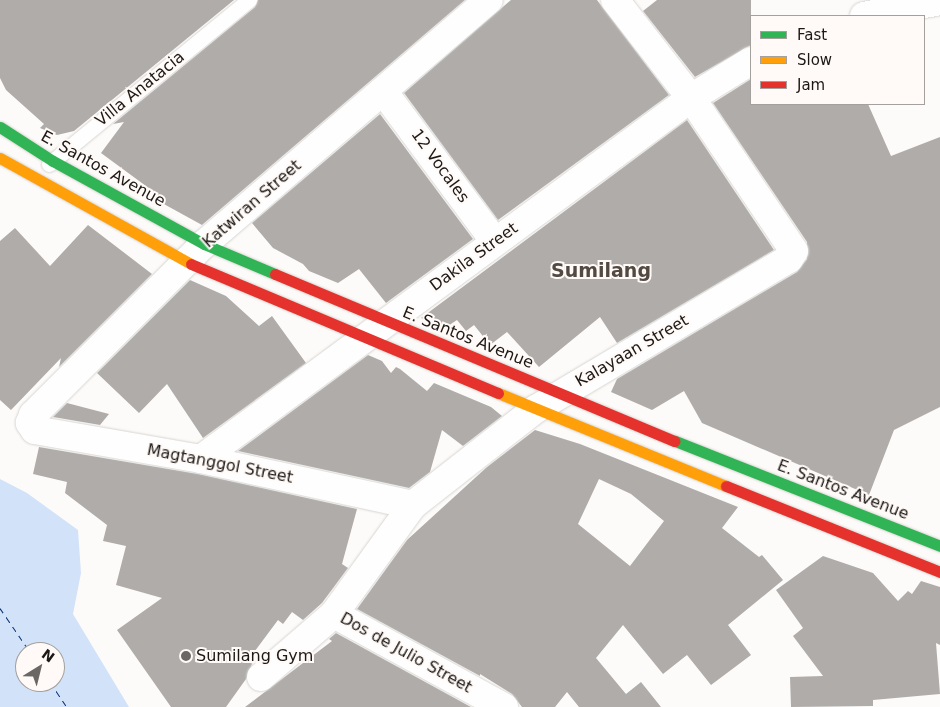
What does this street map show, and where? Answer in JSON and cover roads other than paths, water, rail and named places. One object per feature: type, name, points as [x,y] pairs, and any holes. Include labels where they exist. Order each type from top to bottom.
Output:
[{"type":"street","name":"Katwiran Street","points":[[30,423],[33,415],[195,253],[489,0]]},
{"type":"street","name":"Kalayaan Street","points":[[261,677],[334,614],[413,505],[536,409],[560,393],[789,259],[794,251],[691,98],[615,0]]},
{"type":"street","points":[[869,15],[940,1]]},
{"type":"street","name":"Dakila Street","points":[[201,459],[691,98],[750,62]]},
{"type":"street","name":"12 Vocales","points":[[383,91],[495,242]]},
{"type":"street","name":"E. Santos Avenue","points":[[0,127],[195,253],[387,322],[940,546]]},
{"type":"street","name":"E. Santos Avenue","points":[[0,158],[32,178],[195,253],[364,338],[940,572]]},
{"type":"street","name":"Magtanggol Street","points":[[30,423],[35,430],[201,459],[413,505]]},
{"type":"street","name":"Dos de Julio Street","points":[[334,614],[504,707]]},
{"type":"lane","name":"Villa Anatacia","points":[[32,178],[249,0]]},
{"type":"water","points":[[0,479],[27,493],[78,530],[81,573],[73,614],[129,707],[0,707]]},
{"type":"place","name":"Sumilang Gym","points":[[186,656]]},
{"type":"district","name":"Sumilang","points":[[601,271]]}]
